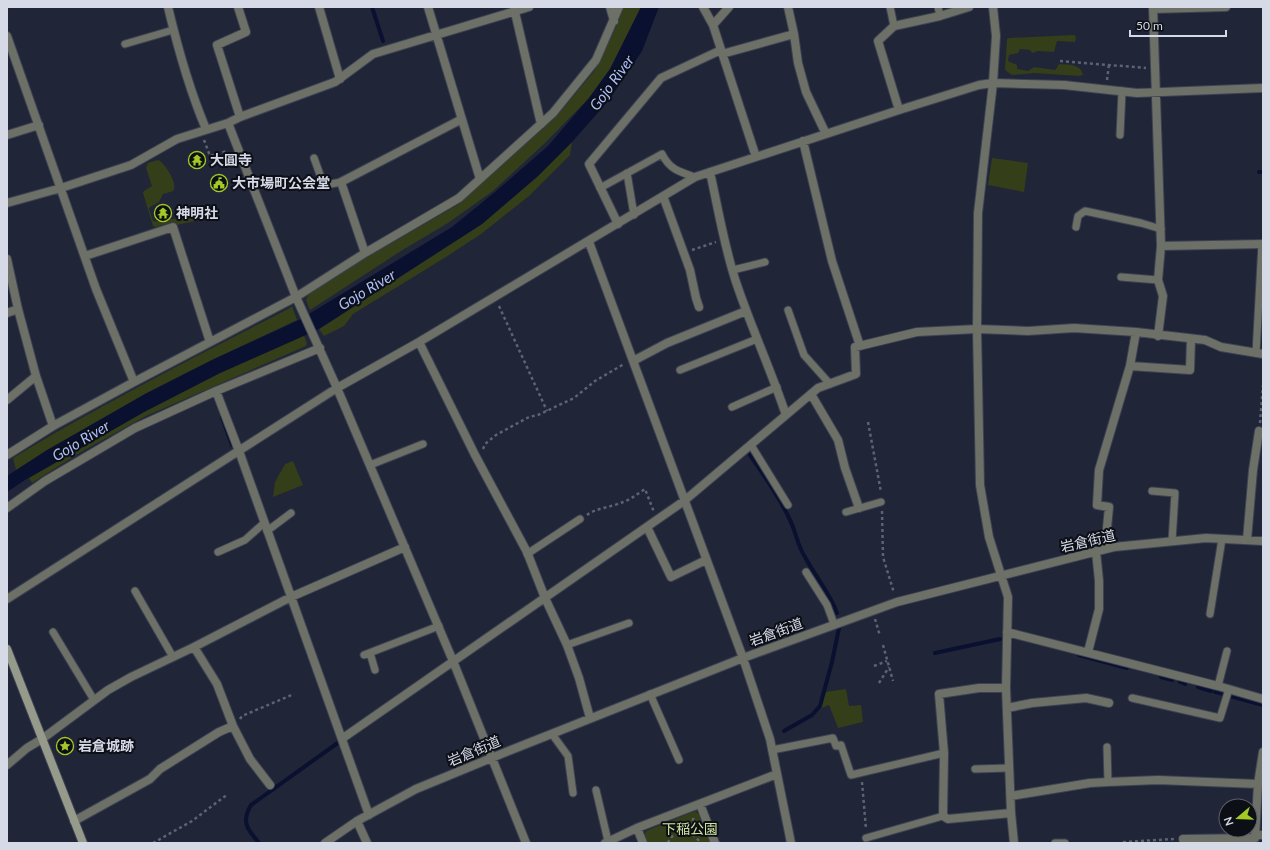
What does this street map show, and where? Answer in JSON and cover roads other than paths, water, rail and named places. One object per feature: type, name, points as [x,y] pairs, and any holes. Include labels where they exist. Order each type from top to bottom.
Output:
[{"type":"main road","points":[[7,650],[83,843]]},
{"type":"street","points":[[168,7],[181,61],[203,130]]},
{"type":"street","points":[[238,7],[246,32],[217,45],[240,117]]},
{"type":"street","points":[[318,7],[340,79]]},
{"type":"street","points":[[428,7],[480,179]]},
{"type":"street","points":[[7,203],[62,188],[131,165],[177,139],[228,123],[240,117],[335,82],[373,54],[437,35],[514,9],[529,7]]},
{"type":"street","points":[[610,7],[614,21]]},
{"type":"street","points":[[7,455],[53,426],[134,382],[210,342],[297,300],[365,253],[459,198],[553,113],[596,60],[619,7]]},
{"type":"street","points":[[703,7],[713,25],[756,157]]},
{"type":"street","points":[[713,25],[729,7]]},
{"type":"street","points":[[788,7],[798,63],[806,92],[826,134]]},
{"type":"street","points":[[899,110],[878,40],[894,26],[940,16],[969,7]]},
{"type":"street","points":[[993,7],[996,36],[993,83],[978,213],[977,329],[980,485],[989,537],[1008,597],[1006,688],[1011,813],[1014,843]]},
{"type":"street","points":[[1158,336],[1163,296],[1158,280],[1161,229],[1153,8],[1226,7]]},
{"type":"street","points":[[514,9],[541,124]]},
{"type":"street","points":[[618,224],[589,164],[661,78],[721,52],[794,34]]},
{"type":"street","points":[[7,36],[62,188],[96,289],[134,382]]},
{"type":"street","points":[[7,599],[337,388],[419,342],[589,242],[695,177],[979,85],[993,83],[1064,85],[1137,93],[1263,88]]},
{"type":"street","points":[[365,253],[342,182],[462,119]]},
{"type":"street","points":[[228,123],[297,300],[337,388],[454,661],[526,843]]},
{"type":"street","points":[[7,135],[39,125]]},
{"type":"street","points":[[803,141],[832,261],[860,346]]},
{"type":"street","points":[[710,172],[732,270],[746,311],[777,387],[786,415]]},
{"type":"street","points":[[663,196],[690,270],[699,306]]},
{"type":"street","points":[[85,256],[174,227],[210,342]]},
{"type":"street","points":[[589,242],[743,658],[770,739],[791,843]]},
{"type":"street","points":[[1161,246],[1263,244]]},
{"type":"street","points":[[7,259],[18,309],[36,376],[53,426]]},
{"type":"street","points":[[7,313],[18,309]]},
{"type":"street","points":[[632,360],[667,343],[746,311]]},
{"type":"street","points":[[343,738],[684,501],[818,388],[856,374],[855,347],[917,332],[977,329],[1028,331],[1074,328],[1136,332],[1158,336],[1206,340],[1221,347],[1260,354]]},
{"type":"street","points":[[1105,549],[1108,508],[1097,505],[1099,470],[1130,366],[1136,332]]},
{"type":"street","points":[[1130,366],[1190,370],[1191,339]]},
{"type":"street","points":[[419,342],[475,455],[527,554],[545,598],[567,645],[579,678],[590,718]]},
{"type":"street","points":[[7,508],[45,481],[135,428],[318,345]]},
{"type":"street","points":[[7,400],[36,376]]},
{"type":"street","points":[[216,391],[343,738],[369,815]]},
{"type":"street","points":[[811,394],[838,440],[845,468],[859,508]]},
{"type":"street","points":[[1247,540],[1259,431]]},
{"type":"street","points":[[647,527],[671,577],[706,560]]},
{"type":"street","name":"岩倉街道","points":[[325,843],[357,821],[416,790],[493,757],[743,658],[897,602],[1114,547],[1206,538],[1263,541]]},
{"type":"street","points":[[7,765],[27,748],[42,739],[108,690],[131,676],[194,647],[291,597],[405,547]]},
{"type":"street","points":[[1088,652],[1099,609],[1099,582],[1096,551]]},
{"type":"street","points":[[1007,632],[1218,686],[1263,700]]},
{"type":"street","points":[[194,647],[217,684],[233,726],[250,759],[270,785]]},
{"type":"street","points":[[1006,688],[978,688],[939,694],[944,753],[943,816],[948,819],[1011,813]]},
{"type":"street","points":[[1007,708],[1032,703],[1086,698],[1109,703]]},
{"type":"street","points":[[74,821],[150,779],[160,769],[219,732],[233,726]]},
{"type":"street","points":[[1183,838],[1254,838],[1259,835],[1258,784],[1263,752]]},
{"type":"street","points":[[607,842],[637,828],[777,774]]},
{"type":"street","points":[[1011,796],[1090,783],[1108,782],[1158,780],[1258,784]]},
{"type":"street","points":[[700,804],[715,843]]},
{"type":"street","points":[[357,821],[367,843]]},
{"type":"street","points":[[637,828],[643,843]]},
{"type":"lane","points":[[890,7],[894,26]]},
{"type":"lane","points":[[938,7],[940,16]]},
{"type":"lane","points":[[125,44],[173,30]]},
{"type":"lane","points":[[1120,135],[1122,91]]},
{"type":"lane","points":[[600,188],[662,154],[666,162],[677,172],[695,177]]},
{"type":"lane","points":[[314,158],[323,182],[326,184],[342,182]]},
{"type":"lane","points":[[627,173],[634,215]]},
{"type":"lane","points":[[1076,227],[1078,216],[1085,211],[1161,229]]},
{"type":"lane","points":[[1260,354],[1263,244]]},
{"type":"lane","points":[[732,270],[765,262]]},
{"type":"lane","points":[[1121,277],[1158,280]]},
{"type":"lane","points":[[788,310],[804,355],[830,384]]},
{"type":"lane","points":[[680,370],[757,339]]},
{"type":"lane","points":[[732,407],[777,387]]},
{"type":"lane","points":[[370,465],[423,444]]},
{"type":"lane","points":[[751,445],[788,505]]},
{"type":"lane","points":[[1152,491],[1175,492],[1172,541]]},
{"type":"lane","points":[[846,512],[881,502]]},
{"type":"lane","points":[[218,552],[245,540],[291,513]]},
{"type":"lane","points":[[527,554],[580,519]]},
{"type":"lane","points":[[1210,614],[1222,539]]},
{"type":"lane","points":[[806,572],[827,606],[834,624]]},
{"type":"lane","points":[[136,591],[173,657]]},
{"type":"lane","points":[[567,645],[629,623]]},
{"type":"lane","points":[[375,670],[367,654],[439,626]]},
{"type":"lane","points":[[53,632],[94,700]]},
{"type":"lane","points":[[1218,686],[1227,651]]},
{"type":"lane","points":[[1132,698],[1220,718],[1229,689]]},
{"type":"lane","points":[[650,694],[679,760]]},
{"type":"lane","points":[[552,734],[568,756],[573,793]]},
{"type":"lane","points":[[772,750],[833,738],[836,746],[841,745],[851,775],[944,753]]},
{"type":"lane","points":[[1107,747],[1108,782]]},
{"type":"lane","points":[[976,769],[1010,768]]},
{"type":"lane","points":[[596,790],[607,842]]},
{"type":"lane","points":[[866,838],[943,816]]},
{"type":"lane","points":[[1055,843],[1065,843]]},
{"type":"water","name":"Gojo River","points":[[641,7],[659,7],[642,51],[609,100],[572,142],[538,176],[482,224],[319,329],[220,373],[144,412],[25,480],[7,492],[7,476],[47,450],[145,394],[212,360],[299,320],[452,227],[548,146],[589,98],[610,69]]},
{"type":"waterway","points":[[372,7],[383,41]]},
{"type":"waterway","points":[[222,417],[232,445]]},
{"type":"waterway","points":[[750,455],[781,502],[802,552],[830,598],[837,613]]},
{"type":"waterway","points":[[784,731],[812,715],[820,706],[832,662],[839,628]]},
{"type":"waterway","points":[[935,653],[1000,639]]},
{"type":"waterway","points":[[1079,655],[1127,668]]},
{"type":"waterway","points":[[1161,677],[1172,680]]},
{"type":"waterway","points":[[1180,682],[1185,684]]},
{"type":"waterway","points":[[1198,687],[1211,691]]},
{"type":"waterway","points":[[1215,692],[1224,694]]},
{"type":"waterway","points":[[1230,696],[1263,705]]},
{"type":"waterway","points":[[259,843],[251,834],[246,821],[246,816],[251,805],[339,742]]},
{"type":"place","name":"大圓寺","points":[[197,160]]},
{"type":"place","name":"大市場町公会堂","points":[[219,183]]},
{"type":"place","name":"神明社","points":[[163,213]]},
{"type":"place","name":"岩倉城跡","points":[[65,746]]},
{"type":"park label","name":"下稲公園","points":[[690,829]]}]
